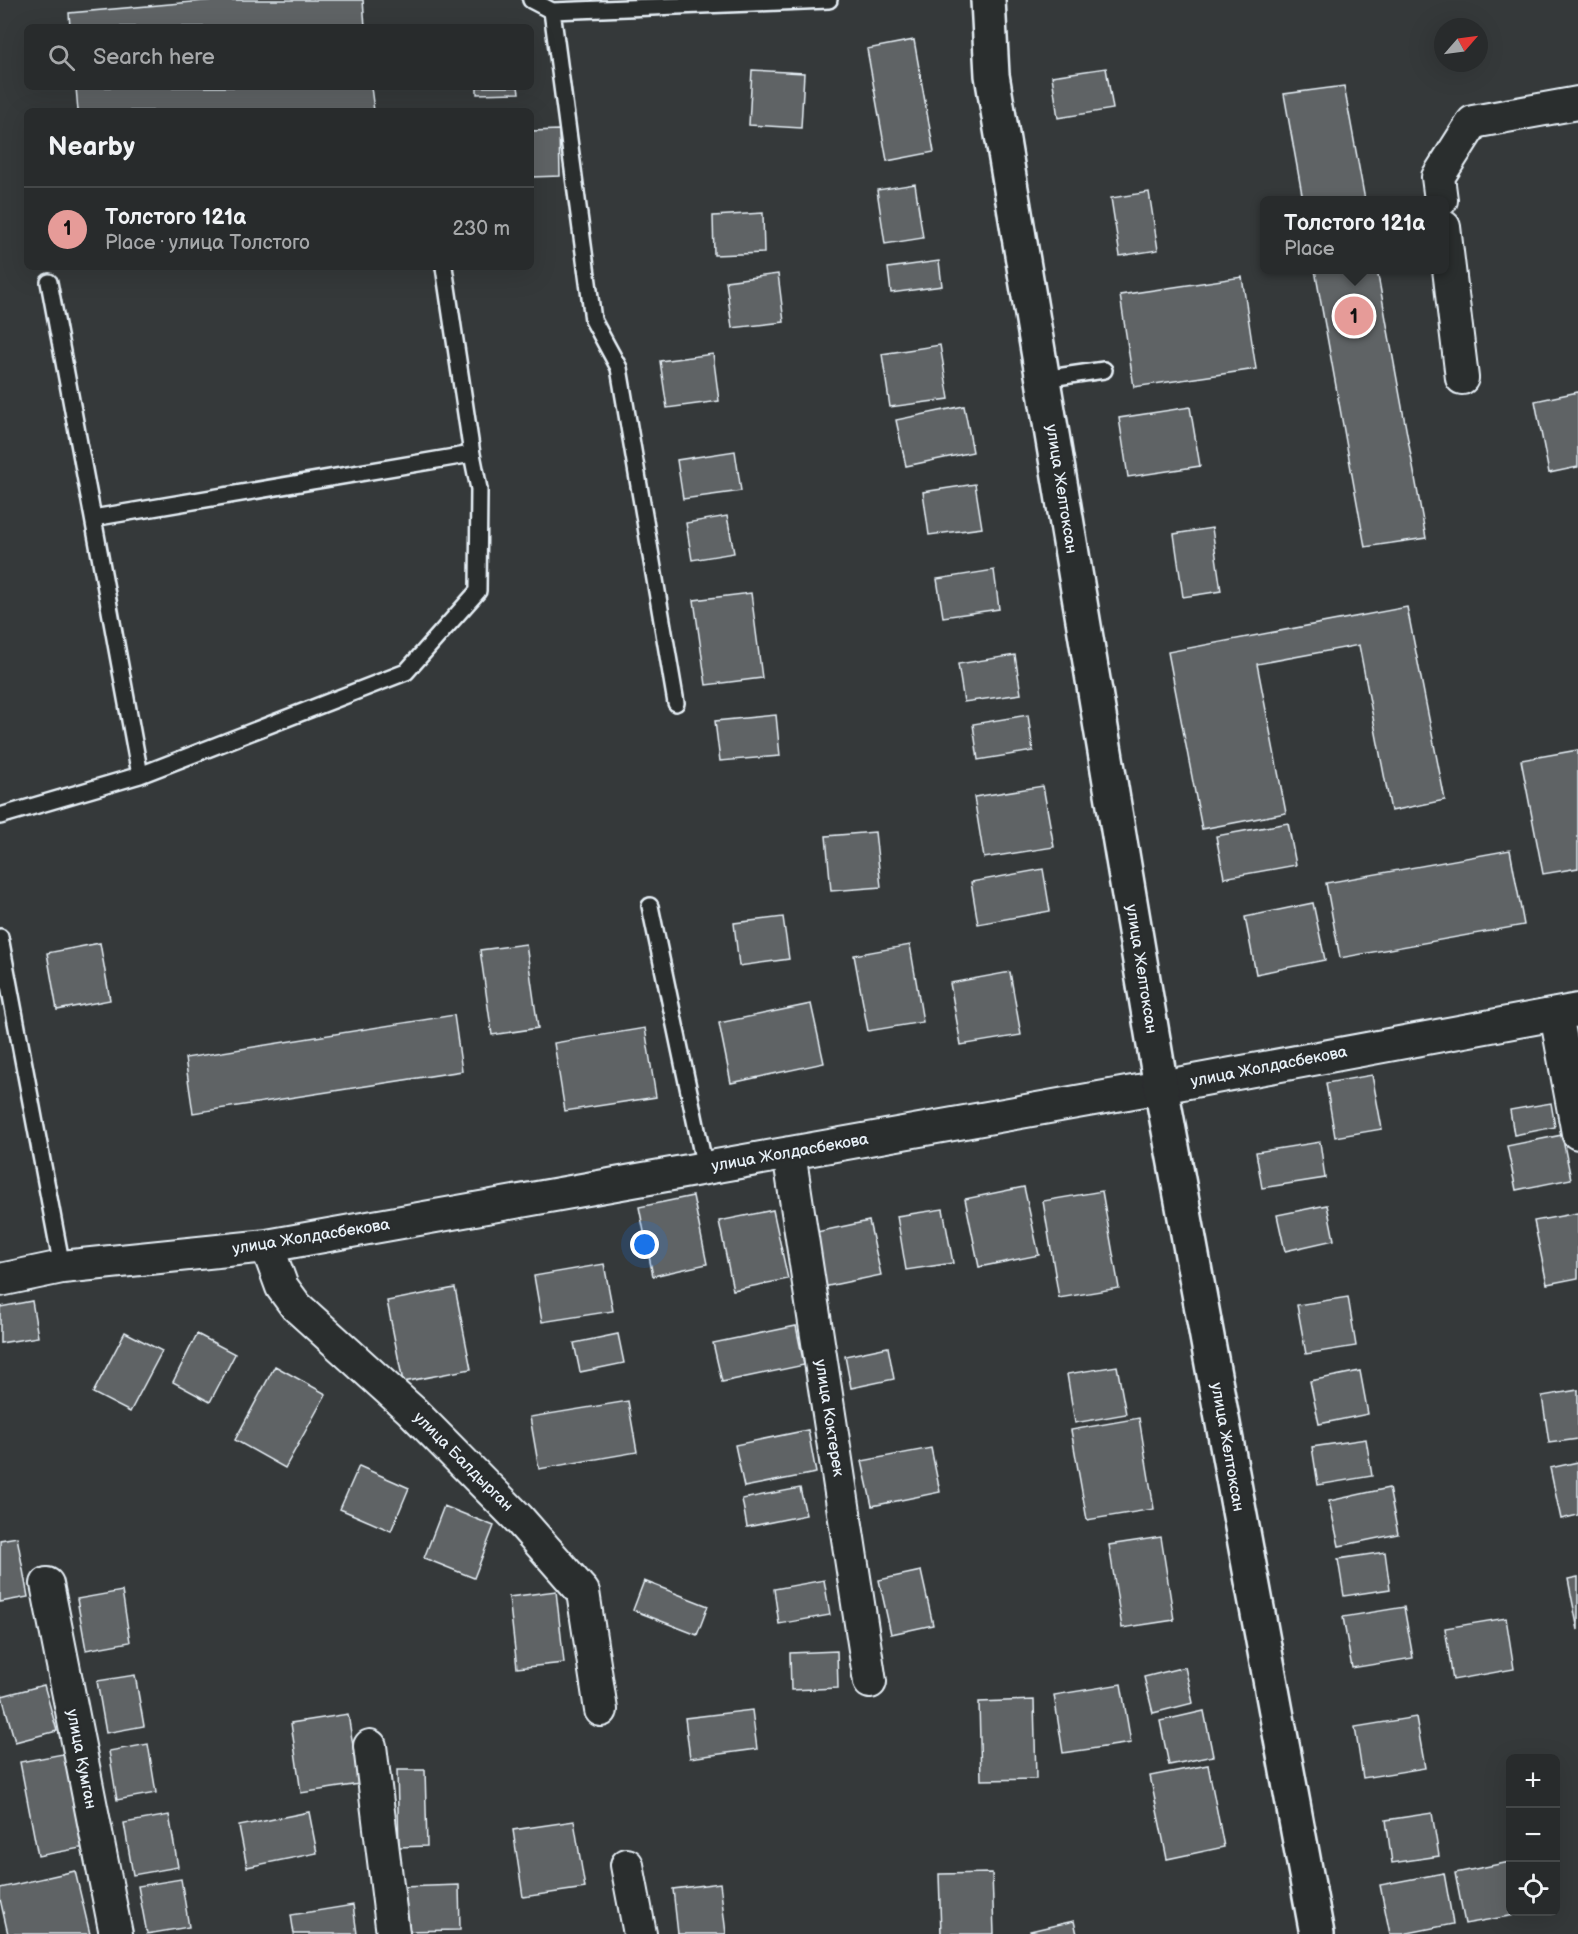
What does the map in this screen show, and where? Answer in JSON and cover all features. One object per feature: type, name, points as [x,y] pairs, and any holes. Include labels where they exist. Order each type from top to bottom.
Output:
[{"type":"street","name":"улица Желтоксан","points":[[988,0],[992,75],[1161,1087],[1317,1934]]},
{"type":"street","points":[[1440,196],[1438,177],[1473,122],[1578,103]]},
{"type":"street","points":[[1449,271],[1461,378]]},
{"type":"street","points":[[1567,1012],[1578,1133]]},
{"type":"street","name":"улица Жолдасбекова","points":[[0,1280],[62,1267],[267,1246],[1161,1087],[1567,1012]]},
{"type":"street","name":"улица Коктерек","points":[[789,1153],[870,1682]]},
{"type":"street","name":"улица Балдырган","points":[[267,1246],[282,1287],[296,1306],[411,1410],[518,1518],[583,1592],[601,1710]]},
{"type":"street","name":"улица Кумган","points":[[47,1584],[116,1934]]},
{"type":"street","points":[[370,1746],[393,1934]]},
{"type":"street","points":[[627,1865],[640,1934]]},
{"type":"lane","points":[[531,0],[552,11],[829,0]]},
{"type":"lane","points":[[552,11],[593,320],[619,368],[676,703]]},
{"type":"lane","points":[[0,816],[140,775],[406,672],[478,591],[480,489],[472,454],[444,270]]},
{"type":"lane","points":[[49,282],[140,775]]},
{"type":"lane","points":[[1043,379],[1104,370]]},
{"type":"lane","points":[[93,518],[472,454]]},
{"type":"lane","points":[[650,906],[705,1168]]},
{"type":"lane","points":[[0,937],[62,1267]]},
{"type":"building","points":[[215,0],[363,0],[365,24],[70,24],[69,13]]},
{"type":"building","points":[[914,40],[934,152],[887,161],[867,49]]},
{"type":"building","points":[[1106,68],[1113,109],[1058,118],[1052,76]]},
{"type":"building","points":[[752,70],[804,73],[801,128],[749,125]]},
{"type":"building","points":[[1344,86],[1364,196],[1302,196],[1284,94]]},
{"type":"building","points":[[76,90],[371,90],[374,108],[78,108]]},
{"type":"building","points":[[477,90],[518,90],[519,93],[477,94]]},
{"type":"building","points":[[559,130],[560,176],[534,177],[534,131]]},
{"type":"building","points":[[915,184],[923,238],[885,244],[877,190]]},
{"type":"building","points":[[1149,192],[1158,250],[1120,256],[1111,198]]},
{"type":"building","points":[[763,213],[764,253],[714,255],[713,216]]},
{"type":"building","points":[[939,261],[942,286],[891,293],[888,268]]},
{"type":"building","points":[[778,274],[784,322],[732,328],[726,281]]},
{"type":"building","points":[[1316,274],[1378,274],[1426,538],[1365,547]]},
{"type":"building","points":[[1242,277],[1256,369],[1134,387],[1120,295]]},
{"type":"building","points":[[940,345],[949,399],[890,407],[882,354]]},
{"type":"building","points":[[713,354],[719,401],[667,408],[660,361]]},
{"type":"building","points":[[1578,392],[1578,467],[1549,473],[1535,401]]},
{"type":"building","points":[[964,406],[973,452],[906,466],[896,420]]},
{"type":"building","points":[[1190,407],[1200,466],[1128,477],[1119,418]]},
{"type":"building","points":[[735,451],[741,491],[683,499],[677,460]]},
{"type":"building","points":[[975,484],[982,528],[929,535],[923,492]]},
{"type":"building","points":[[727,516],[734,553],[692,560],[686,523]]},
{"type":"building","points":[[1212,528],[1221,591],[1183,597],[1174,534]]},
{"type":"building","points":[[994,570],[999,609],[943,617],[937,579]]},
{"type":"building","points":[[751,593],[762,678],[706,685],[694,600]]},
{"type":"building","points":[[1407,607],[1445,800],[1391,811],[1359,645],[1257,664],[1286,813],[1202,829],[1168,652]]},
{"type":"building","points":[[1015,655],[1021,694],[964,702],[958,664]]},
{"type":"building","points":[[776,715],[780,756],[720,761],[715,721]]},
{"type":"building","points":[[1028,715],[1033,751],[978,760],[973,724]]},
{"type":"building","points":[[1578,750],[1578,868],[1543,874],[1521,760]]},
{"type":"building","points":[[1043,786],[1054,847],[984,858],[974,797]]},
{"type":"building","points":[[1288,823],[1296,865],[1224,878],[1216,836]]},
{"type":"building","points":[[875,832],[881,887],[831,891],[826,836]]},
{"type":"building","points":[[1510,850],[1524,925],[1340,958],[1326,883]]},
{"type":"building","points":[[1043,869],[1050,911],[978,924],[971,882]]},
{"type":"building","points":[[1313,903],[1325,960],[1256,974],[1245,917]]},
{"type":"building","points":[[783,917],[789,959],[739,966],[734,923]]},
{"type":"building","points":[[100,943],[110,1000],[57,1010],[47,953]]},
{"type":"building","points":[[526,944],[538,1028],[492,1035],[480,950]]},
{"type":"building","points":[[910,945],[923,1022],[868,1031],[854,955]]},
{"type":"building","points":[[1010,972],[1021,1035],[961,1045],[950,983]]},
{"type":"building","points":[[811,1004],[824,1063],[731,1083],[719,1023]]},
{"type":"building","points":[[454,1015],[462,1071],[193,1113],[185,1058]]},
{"type":"building","points":[[645,1028],[656,1097],[565,1111],[554,1043]]},
{"type":"building","points":[[1372,1075],[1382,1129],[1335,1137],[1326,1083]]},
{"type":"building","points":[[1551,1103],[1555,1127],[1514,1135],[1510,1110]]},
{"type":"building","points":[[1562,1135],[1571,1179],[1516,1190],[1507,1146]]},
{"type":"building","points":[[1320,1142],[1325,1178],[1262,1188],[1256,1152]]},
{"type":"building","points":[[1024,1187],[1039,1255],[979,1267],[965,1199]]},
{"type":"building","points":[[1102,1191],[1119,1288],[1059,1298],[1043,1201]]},
{"type":"building","points":[[693,1196],[707,1264],[653,1276],[639,1207]]},
{"type":"building","points":[[1327,1205],[1334,1240],[1285,1251],[1277,1215]]},
{"type":"building","points":[[943,1209],[953,1263],[906,1270],[897,1216]]},
{"type":"building","points":[[773,1210],[788,1279],[733,1290],[719,1221]]},
{"type":"building","points":[[1578,1213],[1578,1278],[1547,1284],[1534,1221]]},
{"type":"building","points":[[869,1221],[881,1275],[823,1287],[812,1233]]},
{"type":"building","points":[[604,1264],[613,1311],[542,1322],[534,1276]]},
{"type":"building","points":[[455,1288],[471,1369],[403,1382],[387,1301]]},
{"type":"building","points":[[1348,1297],[1356,1346],[1306,1354],[1297,1305]]},
{"type":"building","points":[[32,1301],[38,1337],[0,1343],[0,1307]]},
{"type":"building","points":[[796,1326],[804,1365],[722,1382],[713,1343]]},
{"type":"building","points":[[125,1332],[162,1351],[130,1412],[93,1393]]},
{"type":"building","points":[[197,1334],[235,1354],[210,1402],[173,1382]]},
{"type":"building","points":[[618,1334],[624,1363],[580,1372],[574,1343]]},
{"type":"building","points":[[888,1347],[894,1379],[851,1388],[845,1356]]},
{"type":"building","points":[[275,1366],[326,1394],[285,1468],[235,1440]]},
{"type":"building","points":[[1117,1366],[1126,1414],[1075,1423],[1067,1374]]},
{"type":"building","points":[[1360,1371],[1368,1414],[1319,1424],[1310,1381]]},
{"type":"building","points":[[1578,1390],[1578,1439],[1549,1443],[1542,1396]]},
{"type":"building","points":[[628,1401],[637,1452],[539,1469],[530,1417]]},
{"type":"building","points":[[1139,1418],[1154,1509],[1087,1520],[1071,1430]]},
{"type":"building","points":[[808,1430],[816,1473],[744,1487],[735,1445]]},
{"type":"building","points":[[1366,1439],[1372,1476],[1318,1485],[1312,1447]]},
{"type":"building","points":[[931,1448],[940,1492],[872,1506],[862,1461]]},
{"type":"building","points":[[1578,1462],[1578,1515],[1561,1519],[1550,1468]]},
{"type":"building","points":[[359,1466],[409,1488],[391,1531],[340,1509]]},
{"type":"building","points":[[800,1488],[806,1515],[747,1527],[742,1499]]},
{"type":"building","points":[[1389,1488],[1398,1534],[1339,1546],[1329,1501]]},
{"type":"building","points":[[444,1506],[494,1526],[474,1578],[424,1558]]},
{"type":"building","points":[[17,1537],[28,1597],[0,1602],[0,1540]]},
{"type":"building","points":[[1161,1537],[1174,1620],[1122,1628],[1109,1545]]},
{"type":"building","points":[[1385,1552],[1390,1589],[1344,1596],[1338,1559]]},
{"type":"building","points":[[921,1571],[933,1625],[891,1634],[879,1580]]},
{"type":"building","points":[[1578,1577],[1578,1630],[1568,1579]]},
{"type":"building","points":[[824,1580],[830,1615],[779,1624],[774,1589]]},
{"type":"building","points":[[644,1581],[708,1606],[697,1635],[633,1610]]},
{"type":"building","points":[[122,1591],[130,1642],[86,1650],[77,1599]]},
{"type":"building","points":[[556,1591],[564,1663],[517,1668],[509,1597]]},
{"type":"building","points":[[1404,1607],[1413,1658],[1352,1668],[1343,1617]]},
{"type":"building","points":[[1506,1618],[1514,1669],[1453,1680],[1445,1628]]},
{"type":"building","points":[[837,1651],[838,1688],[791,1690],[790,1653]]},
{"type":"building","points":[[1185,1667],[1193,1703],[1153,1713],[1144,1677]]},
{"type":"building","points":[[135,1675],[144,1726],[106,1733],[97,1681]]},
{"type":"building","points":[[1121,1684],[1131,1743],[1063,1753],[1054,1695]]},
{"type":"building","points":[[44,1685],[57,1731],[15,1742],[2,1696]]},
{"type":"building","points":[[1034,1700],[1036,1779],[981,1780],[979,1702]]},
{"type":"building","points":[[752,1710],[757,1749],[690,1758],[685,1718]]},
{"type":"building","points":[[1204,1711],[1213,1756],[1169,1765],[1160,1721]]},
{"type":"building","points":[[348,1714],[359,1784],[301,1793],[291,1723]]},
{"type":"building","points":[[1416,1717],[1425,1768],[1363,1778],[1355,1727]]},
{"type":"building","points":[[148,1744],[156,1793],[117,1800],[109,1751]]},
{"type":"building","points":[[68,1753],[86,1847],[38,1856],[20,1762]]},
{"type":"building","points":[[1208,1765],[1224,1847],[1167,1859],[1150,1776]]},
{"type":"building","points":[[397,1770],[425,1770],[427,1846],[399,1847]]},
{"type":"building","points":[[309,1812],[317,1853],[247,1867],[239,1826]]},
{"type":"building","points":[[1432,1813],[1439,1856],[1392,1863],[1386,1820]]},
{"type":"building","points":[[169,1815],[178,1867],[133,1875],[124,1823]]},
{"type":"building","points":[[574,1821],[585,1888],[523,1897],[513,1830]]},
{"type":"building","points":[[1506,1863],[1506,1916],[1510,1916],[1465,1924],[1455,1873]]},
{"type":"building","points":[[75,1871],[90,1934],[8,1934],[0,1899],[0,1888]]},
{"type":"building","points":[[992,1873],[994,1934],[941,1934],[939,1874]]},
{"type":"building","points":[[1444,1873],[1453,1924],[1403,1934],[1390,1934],[1380,1885]]},
{"type":"building","points":[[181,1879],[189,1927],[147,1934],[138,1886]]},
{"type":"building","points":[[720,1883],[726,1934],[678,1934],[673,1889]]},
{"type":"building","points":[[459,1885],[460,1930],[402,1931],[401,1887]]},
{"type":"building","points":[[353,1905],[357,1934],[294,1934],[291,1915]]},
{"type":"building","points":[[1074,1921],[1077,1934],[1031,1934],[1030,1931]]},
{"type":"place","name":"Толстого 121а","points":[[1354,316]]}]
